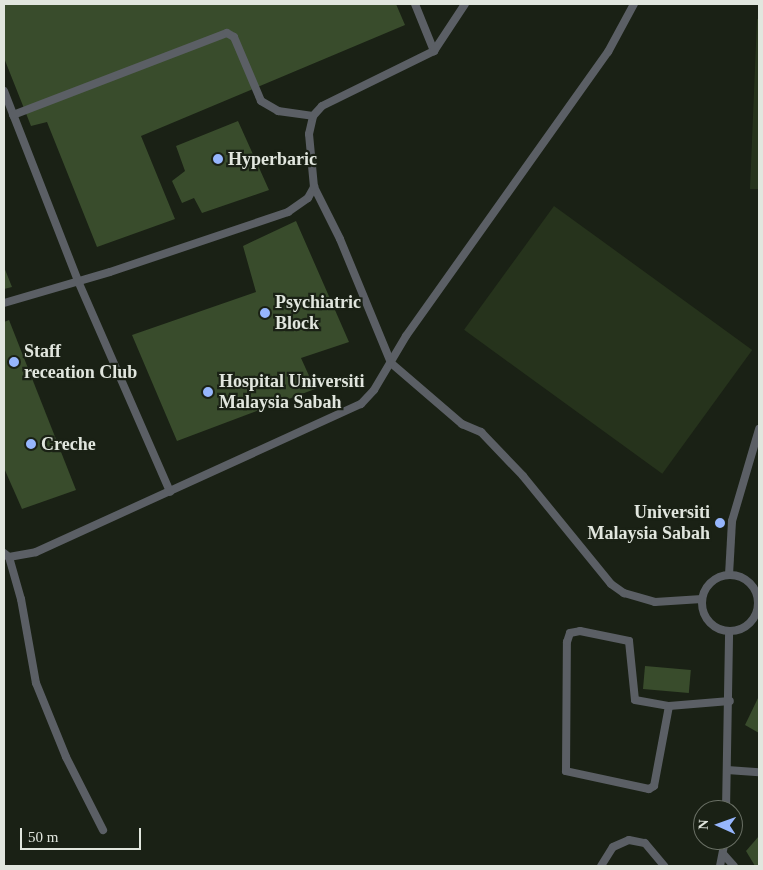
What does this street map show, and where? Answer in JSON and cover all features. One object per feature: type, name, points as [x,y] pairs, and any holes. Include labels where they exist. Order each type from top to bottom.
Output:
[{"type":"lane","points":[[415,4],[434,51]]},
{"type":"lane","points":[[465,4],[434,51],[322,106],[313,116],[308,134],[314,187],[340,239],[391,363],[462,424],[481,432],[523,476],[611,584],[624,593],[655,602],[702,599]]},
{"type":"lane","points":[[103,830],[66,757],[36,684],[21,600],[6,555],[36,552],[361,404],[391,363],[406,336],[608,52],[634,4]]},
{"type":"lane","points":[[13,115],[227,33],[234,37],[260,101],[278,111],[313,116]]},
{"type":"lane","points":[[4,91],[78,281],[170,492]]},
{"type":"lane","points":[[4,303],[78,281],[288,212],[308,198],[314,187]]},
{"type":"lane","points":[[729,575],[732,521],[759,429]]},
{"type":"lane","points":[[729,575],[745,580],[751,585],[755,592],[758,609],[747,625],[729,631],[720,629],[706,618],[702,599],[708,585],[729,575]]},
{"type":"lane","points":[[669,706],[654,786],[640,788],[566,771],[567,642],[570,633],[580,631],[629,640],[635,700],[669,706],[730,701]]},
{"type":"lane","points":[[726,800],[730,701],[729,631]]},
{"type":"lane","points":[[727,770],[759,772]]},
{"type":"lane","points":[[601,866],[613,847],[629,840],[645,843],[664,866]]},
{"type":"lane","points":[[720,866],[724,850]]},
{"type":"lane","points":[[724,855],[734,866]]},
{"type":"green space","points":[[757,19],[759,19],[759,189],[750,189]]},
{"type":"green space","points":[[554,206],[752,350],[662,474],[464,330]]},
{"type":"building","points":[[4,4],[396,4],[405,25],[141,136],[175,219],[97,247],[47,122],[31,126],[4,58]]},
{"type":"building","name":"Hyperbaric","points":[[238,121],[269,190],[202,213],[194,198],[182,203],[172,181],[185,171],[176,146]]},
{"type":"building","name":"Psychiatric Block","points":[[296,221],[349,342],[301,358],[315,389],[177,441],[132,335],[256,292],[243,246]]},
{"type":"building","points":[[4,267],[12,287],[4,289]]},
{"type":"building","name":"Creche","points":[[9,320],[76,490],[22,509],[4,468],[4,322]]},
{"type":"building","points":[[645,666],[691,670],[689,693],[643,689]]},
{"type":"building","points":[[759,696],[759,733],[745,725]]},
{"type":"building","points":[[759,836],[759,866],[755,866],[746,851]]},
{"type":"place","name":"Hyperbaric","points":[[218,159]]},
{"type":"place","name":"Psychiatric Block","points":[[265,313]]},
{"type":"place","name":"Staff receation Club","points":[[14,362]]},
{"type":"place","name":"Hospital Universiti Malaysia Sabah","points":[[208,392]]},
{"type":"place","name":"Creche","points":[[31,444]]},
{"type":"place","name":"Universiti Malaysia Sabah","points":[[720,523]]}]
